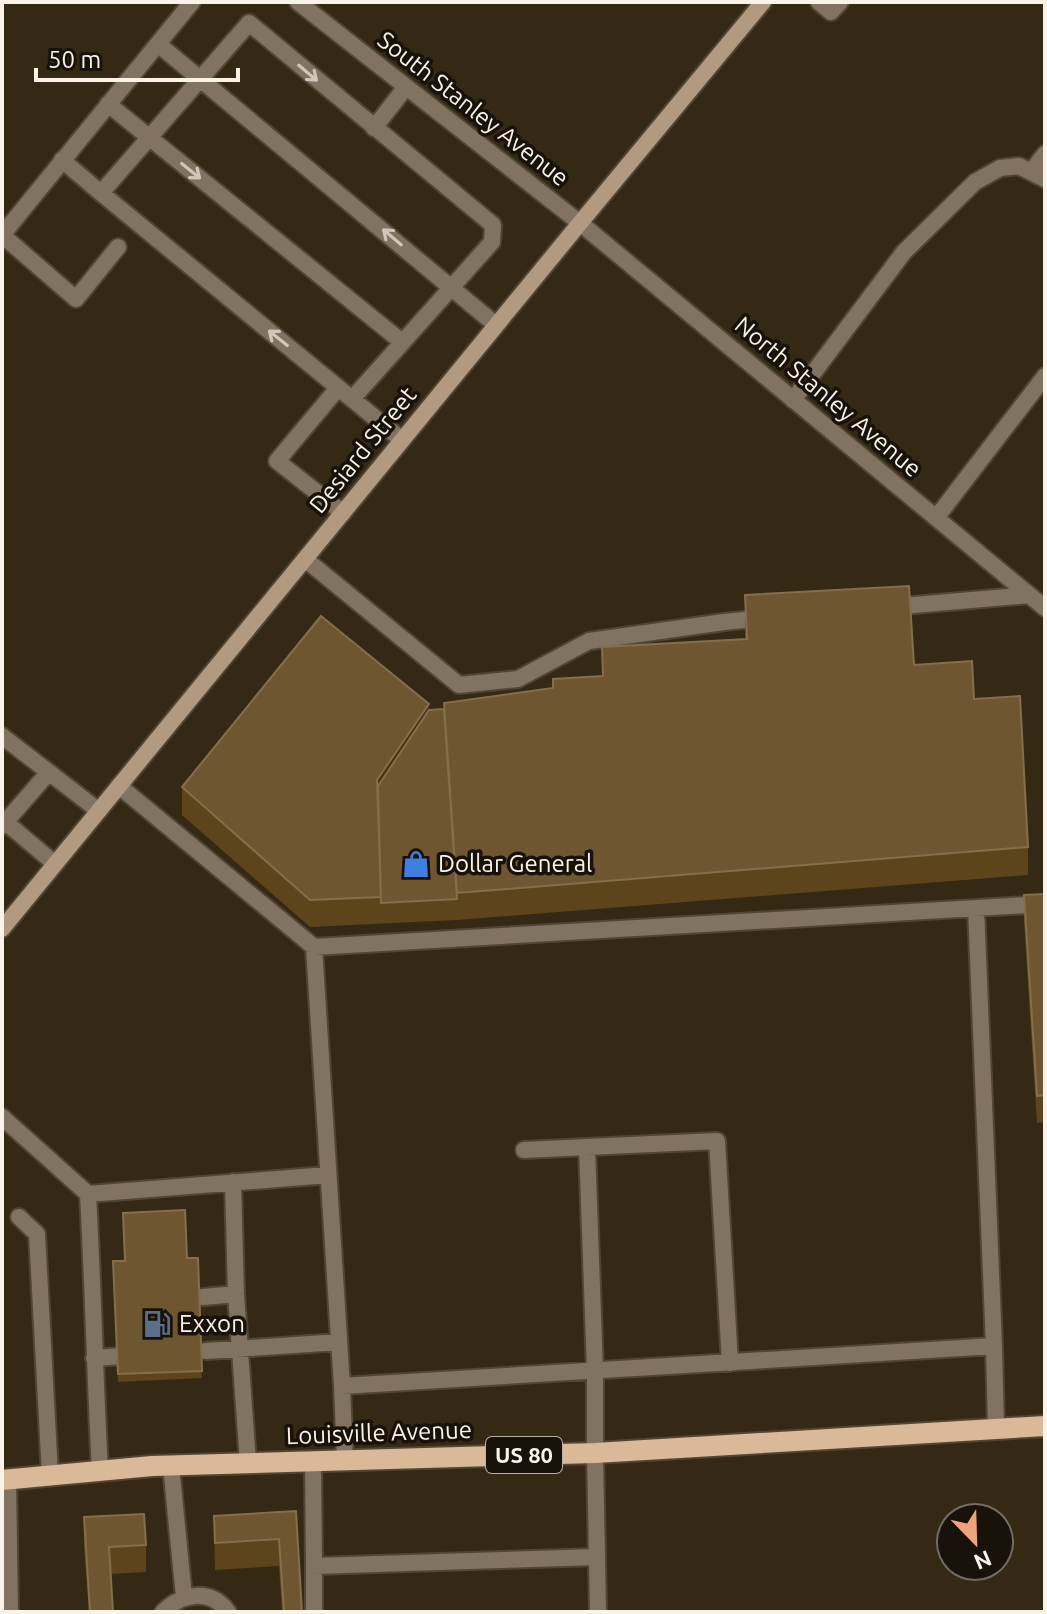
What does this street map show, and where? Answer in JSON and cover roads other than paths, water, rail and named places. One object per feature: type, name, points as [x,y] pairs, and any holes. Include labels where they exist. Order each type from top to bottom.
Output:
[{"type":"main road","name":"Louisville Avenue","points":[[5,1480],[171,1466],[595,1453],[1045,1426]]},
{"type":"street","points":[[118,247],[76,299],[2,235],[192,2]]},
{"type":"street","name":"South Stanley Avenue","points":[[298,2],[580,223]]},
{"type":"street","name":"Desiard Street","points":[[2,928],[763,2]]},
{"type":"street","points":[[819,2],[831,12],[840,2]]},
{"type":"street","points":[[101,193],[249,23],[493,225],[492,242],[402,342],[277,461],[343,513]]},
{"type":"street","points":[[158,44],[496,325]]},
{"type":"street","points":[[374,128],[406,87]]},
{"type":"street","points":[[108,104],[402,342]]},
{"type":"street","points":[[793,400],[904,252],[975,182],[1000,168],[1019,166],[1038,176],[1045,154]]},
{"type":"street","points":[[62,160],[402,440]]},
{"type":"street","name":"North Stanley Avenue","points":[[580,223],[1045,608]]},
{"type":"street","points":[[936,518],[1045,376]]},
{"type":"street","points":[[305,559],[459,685],[518,679],[589,641],[782,616]]},
{"type":"street","points":[[873,608],[1029,595]]},
{"type":"street","points":[[2,736],[99,811]]},
{"type":"street","points":[[49,772],[3,822],[55,864]]},
{"type":"street","points":[[119,786],[314,947],[1045,904]]},
{"type":"street","points":[[976,908],[996,1429]]},
{"type":"street","points":[[314,947],[345,1461]]},
{"type":"street","points":[[2,1117],[88,1194],[100,1302],[94,1358],[100,1471]]},
{"type":"street","points":[[524,1150],[717,1141],[730,1363]]},
{"type":"street","points":[[587,1147],[595,1371],[598,1612]]},
{"type":"street","points":[[88,1194],[328,1175]]},
{"type":"street","points":[[233,1182],[236,1294],[248,1463]]},
{"type":"street","points":[[19,1217],[37,1234],[50,1475]]},
{"type":"street","points":[[203,1297],[236,1294]]},
{"type":"street","points":[[206,1351],[339,1342]]},
{"type":"street","points":[[342,1386],[994,1346]]},
{"type":"street","points":[[94,1358],[123,1356]]},
{"type":"street","points":[[313,1461],[314,1612]]},
{"type":"street","points":[[171,1466],[184,1597]]},
{"type":"street","points":[[5,1480],[10,1612]]},
{"type":"street","points":[[314,1566],[597,1557]]},
{"type":"street","points":[[163,1612],[173,1602],[198,1596],[212,1598],[228,1612]]},
{"type":"place","name":"Dollar General","points":[[416,864]]},
{"type":"place","name":"Exxon","points":[[157,1324]]}]
